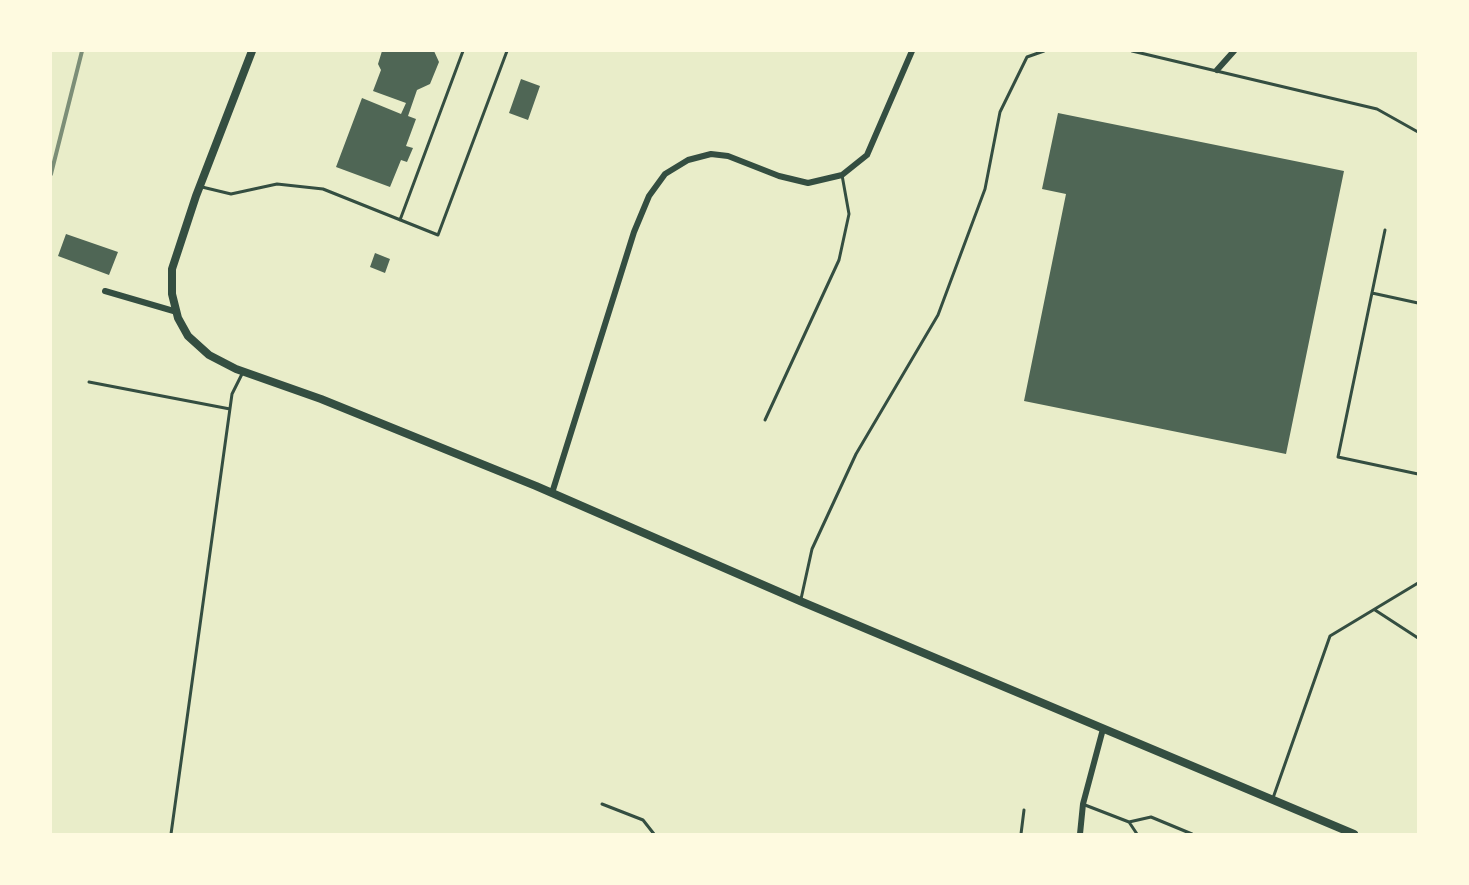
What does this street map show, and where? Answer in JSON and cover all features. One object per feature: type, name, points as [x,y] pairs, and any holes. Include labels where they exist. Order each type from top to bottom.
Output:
[{"type":"street","points":[[252,51],[172,268],[171,286],[177,312],[183,327],[202,350],[243,372],[321,399],[552,493],[800,601],[1354,834]]},
{"type":"street","points":[[552,493],[634,232],[649,196],[664,174],[688,160],[711,154],[728,156],[778,176],[808,183],[842,175],[867,155],[886,116],[912,51]]},
{"type":"street","points":[[1217,70],[1234,51]]},
{"type":"street","points":[[105,291],[177,312]]},
{"type":"street","points":[[1080,834],[1083,804],[1104,729]]},
{"type":"lane","points":[[400,220],[463,51]]},
{"type":"lane","points":[[200,187],[231,194],[277,184],[323,189],[438,235],[507,51]]},
{"type":"lane","points":[[800,601],[812,549],[856,454],[938,315],[985,189],[1000,112],[1027,57],[1044,51]]},
{"type":"lane","points":[[1132,51],[1377,110],[1418,132]]},
{"type":"lane","points":[[765,420],[839,260],[849,214],[842,175]]},
{"type":"lane","points":[[1385,230],[1338,458],[1418,474]]},
{"type":"lane","points":[[1372,293],[1418,303]]},
{"type":"lane","points":[[171,834],[232,394],[243,372]]},
{"type":"lane","points":[[89,382],[230,409]]},
{"type":"lane","points":[[1273,799],[1330,636],[1418,583]]},
{"type":"lane","points":[[1375,610],[1418,638]]},
{"type":"lane","points":[[602,804],[643,820],[654,834]]},
{"type":"lane","points":[[1083,804],[1129,822],[1151,817],[1192,834]]},
{"type":"lane","points":[[1021,834],[1024,810]]},
{"type":"lane","points":[[1129,822],[1137,834]]},
{"type":"building","points":[[382,51],[434,51],[439,62],[430,84],[417,90],[408,116],[416,119],[406,146],[413,148],[407,162],[401,160],[390,187],[336,167],[362,98],[401,114],[406,103],[373,91],[381,70],[378,64]]},
{"type":"building","points":[[521,79],[540,86],[528,120],[509,113]]},
{"type":"building","points":[[1058,113],[1344,171],[1286,454],[1024,401],[1066,194],[1042,189]]},
{"type":"building","points":[[66,234],[118,252],[109,275],[58,256]]},
{"type":"building","points":[[375,253],[390,259],[385,273],[370,267]]},
{"type":"railway","points":[[51,174],[82,51]]}]
